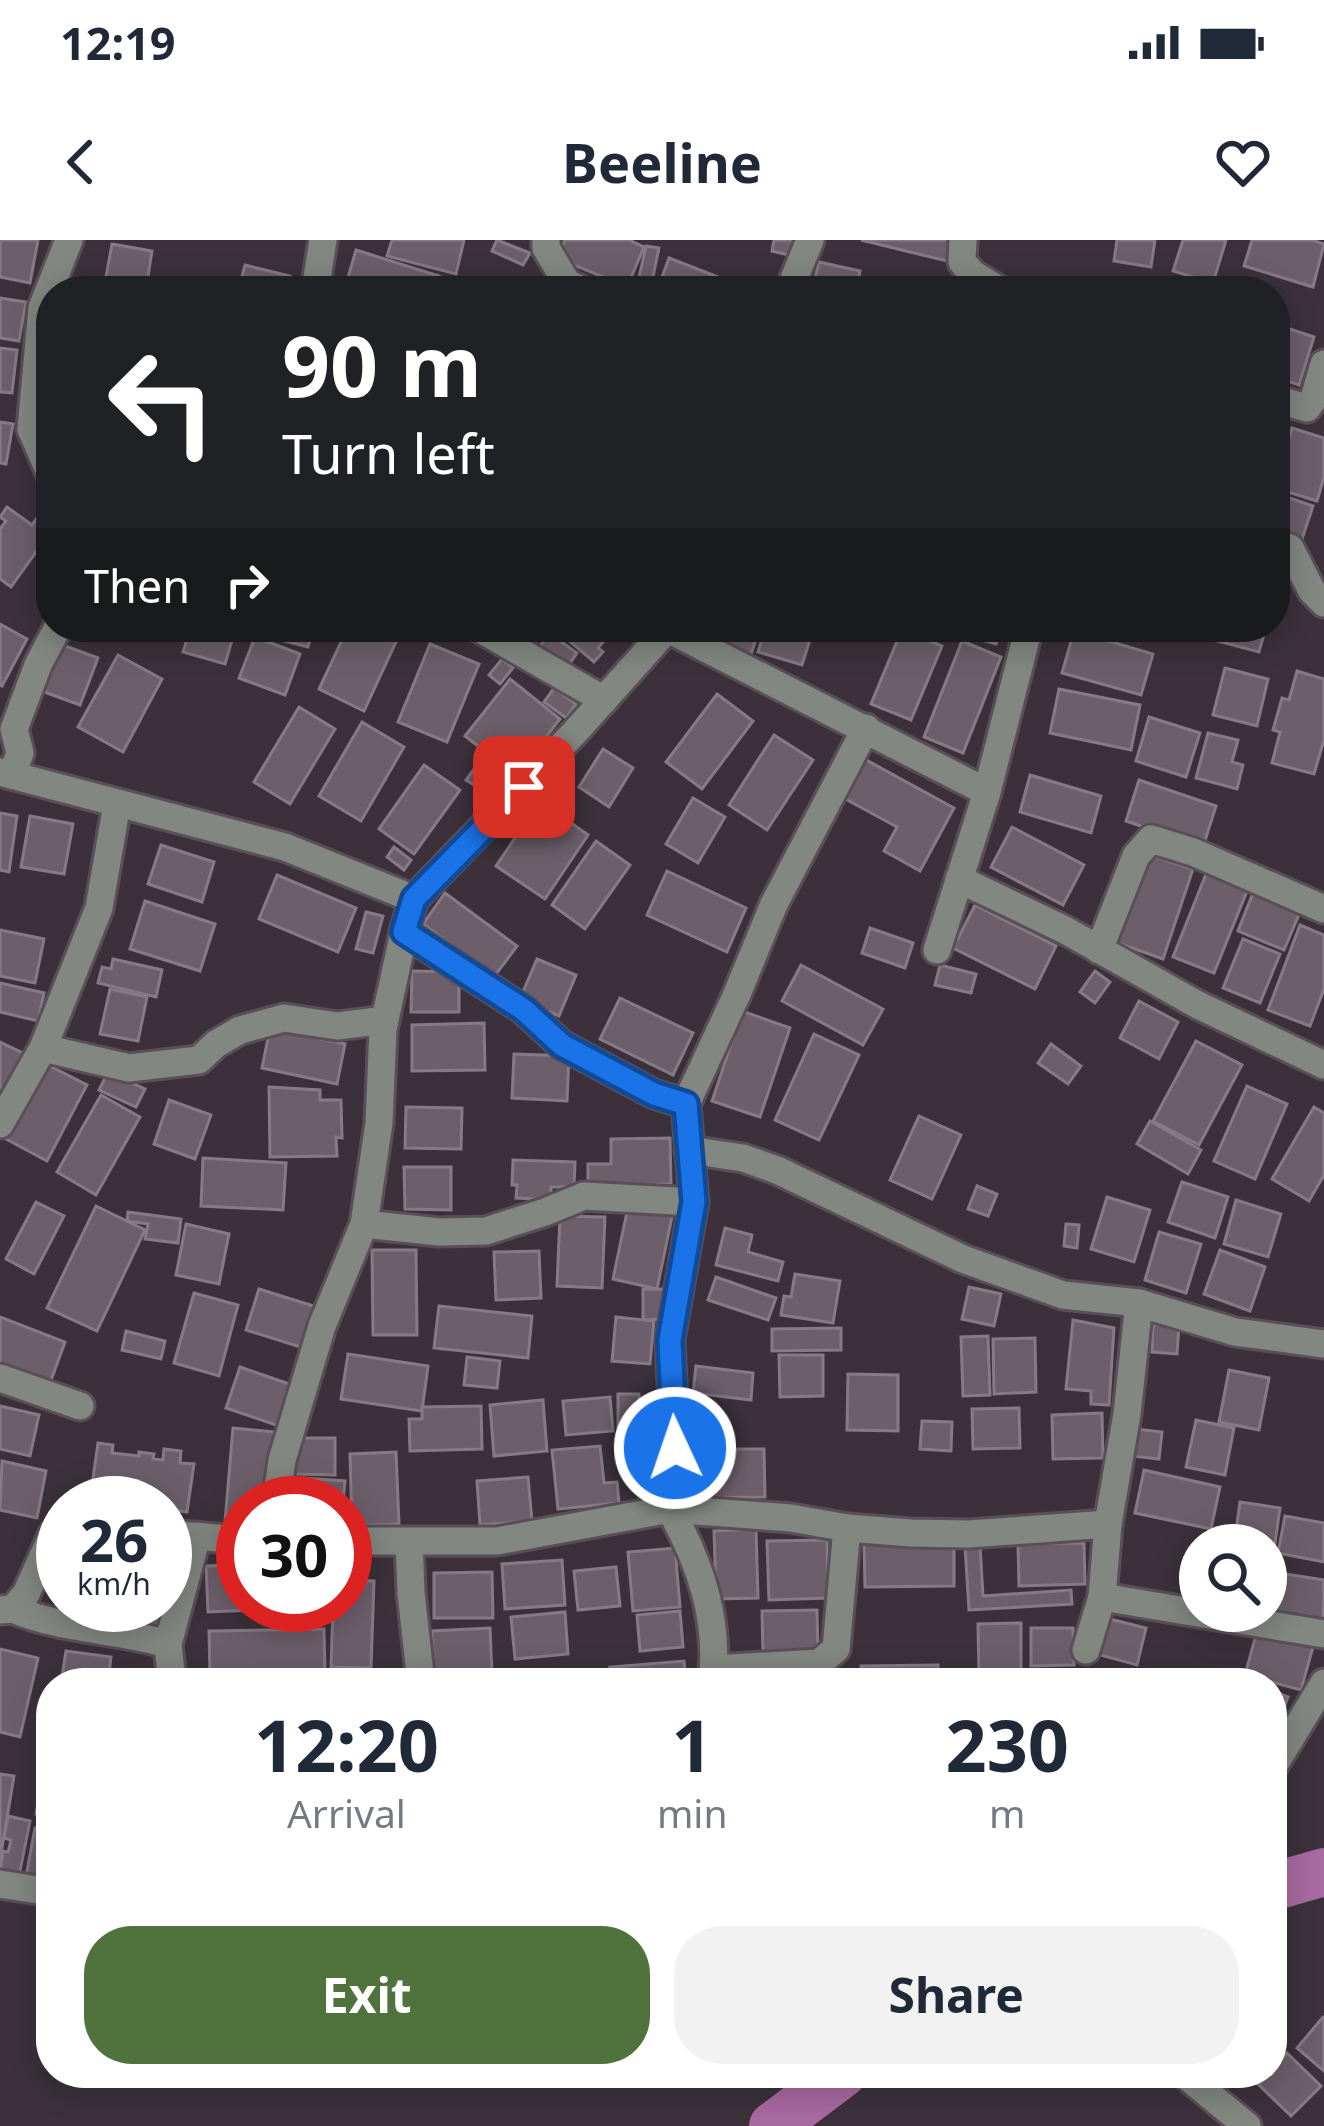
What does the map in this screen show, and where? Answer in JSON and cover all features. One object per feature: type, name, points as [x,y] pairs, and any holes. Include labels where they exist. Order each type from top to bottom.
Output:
[{"type":"street","points":[[55,276],[68,240]]},
{"type":"street","points":[[317,276],[323,240]]},
{"type":"street","points":[[546,240],[546,248],[564,276]]},
{"type":"street","points":[[795,276],[810,240]]},
{"type":"street","points":[[963,240],[962,262],[976,276]]},
{"type":"street","points":[[1290,403],[1307,408],[1324,368]]},
{"type":"street","points":[[36,379],[31,429],[36,440]]},
{"type":"street","points":[[1290,548],[1312,592],[1324,603]]},
{"type":"street","points":[[50,642],[14,729],[20,753],[6,773],[285,847],[414,899]]},
{"type":"street","points":[[502,642],[604,700]]},
{"type":"street","points":[[280,1476],[322,1325],[364,1224],[379,1123],[385,1020],[414,899],[656,642]]},
{"type":"street","points":[[694,642],[987,792]]},
{"type":"street","points":[[937,950],[987,792],[1025,642]]},
{"type":"street","points":[[713,1668],[709,1599],[692,1549],[670,1509],[676,1484],[670,1340],[694,1202],[686,1104],[774,904],[866,728]]},
{"type":"street","points":[[0,1124],[43,1048],[99,908],[117,804]]},
{"type":"street","points":[[1099,950],[1136,856],[1151,839],[1324,909]]},
{"type":"street","points":[[959,879],[1198,1005],[1324,1065]]},
{"type":"street","points":[[404,932],[524,1010],[562,1045],[654,1094],[686,1104]]},
{"type":"street","points":[[43,1048],[129,1068],[199,1060],[240,1030],[284,1018],[338,1025],[385,1020]]},
{"type":"street","points":[[689,1150],[742,1158],[777,1170],[963,1259],[1063,1295],[1138,1303],[1235,1332],[1324,1344]]},
{"type":"street","points":[[364,1224],[440,1232],[487,1231],[584,1196],[694,1202]]},
{"type":"street","points":[[1086,1650],[1102,1597],[1138,1303]]},
{"type":"street","points":[[0,1378],[80,1406]]},
{"type":"street","points":[[372,1541],[497,1541],[670,1509],[911,1533],[969,1534],[1108,1524]]},
{"type":"street","points":[[778,1668],[819,1663],[836,1649],[847,1528]]},
{"type":"street","points":[[192,1536],[216,1538]]},
{"type":"street","points":[[170,1668],[168,1644],[197,1536]]},
{"type":"street","points":[[409,1542],[419,1668]]},
{"type":"street","points":[[6,1609],[26,1594],[36,1572]]},
{"type":"street","points":[[1102,1597],[1324,1634]]},
{"type":"street","points":[[6,1609],[42,1621],[168,1644]]},
{"type":"street","points":[[1287,1744],[1324,1683]]},
{"type":"street","points":[[0,1884],[36,1890]]},
{"type":"street","points":[[1201,2088],[1246,2126]]},
{"type":"building","points":[[0,240],[38,240],[30,283],[0,277]]},
{"type":"building","points":[[392,240],[464,240],[456,274],[387,256]]},
{"type":"building","points":[[497,240],[530,253],[523,265],[492,251]]},
{"type":"building","points":[[565,240],[629,240],[644,247],[632,276],[600,276],[557,258]]},
{"type":"building","points":[[774,240],[801,240],[797,257],[772,251]]},
{"type":"building","points":[[861,240],[957,240],[951,262]]},
{"type":"building","points":[[1117,240],[1155,240],[1151,267],[1114,261]]},
{"type":"building","points":[[1183,240],[1226,240],[1215,276],[1173,271]]},
{"type":"building","points":[[1252,240],[1324,244],[1313,287],[1290,280],[1290,276],[1244,266]]},
{"type":"building","points":[[112,244],[152,251],[148,276],[106,276]]},
{"type":"building","points":[[646,246],[659,248],[653,276],[639,276]]},
{"type":"building","points":[[356,250],[439,276],[348,276]]},
{"type":"building","points":[[669,258],[715,276],[662,276]]},
{"type":"building","points":[[819,262],[860,271],[859,276],[816,276]]},
{"type":"building","points":[[245,265],[290,276],[242,276]]},
{"type":"building","points":[[0,298],[26,302],[19,341],[0,338]]},
{"type":"building","points":[[1290,329],[1314,337],[1299,385],[1290,382]]},
{"type":"building","points":[[0,348],[17,350],[12,393],[0,392]]},
{"type":"building","points":[[0,422],[13,424],[6,464],[0,463]]},
{"type":"building","points":[[1292,428],[1324,438],[1324,477],[1317,501],[1290,493]]},
{"type":"building","points":[[1290,498],[1313,506],[1301,542],[1290,538]]},
{"type":"building","points":[[7,507],[32,525],[36,519],[36,552],[11,587],[0,579],[0,529],[6,521],[0,517]]},
{"type":"building","points":[[0,624],[27,639],[2,686],[0,685]]},
{"type":"building","points":[[186,642],[232,642],[225,664],[183,652]]},
{"type":"building","points":[[253,642],[268,642],[300,654],[285,695],[239,678]]},
{"type":"building","points":[[341,642],[396,642],[364,711],[319,689]]},
{"type":"building","points":[[543,642],[562,642],[577,653],[566,669],[538,649]]},
{"type":"building","points":[[570,642],[603,642],[598,648],[603,652],[594,662]]},
{"type":"building","points":[[714,642],[755,642],[751,654]]},
{"type":"building","points":[[761,642],[809,642],[802,665],[758,652]]},
{"type":"building","points":[[897,642],[942,646],[911,720],[871,704]]},
{"type":"building","points":[[962,642],[1001,657],[963,753],[924,737]]},
{"type":"building","points":[[1071,642],[1112,642],[1153,654],[1141,695],[1062,673]]},
{"type":"building","points":[[1221,642],[1262,642],[1259,652]]},
{"type":"building","points":[[57,643],[98,658],[80,705],[39,690]]},
{"type":"building","points":[[430,644],[479,664],[447,742],[398,722]]},
{"type":"building","points":[[118,655],[162,679],[123,752],[78,727]]},
{"type":"building","points":[[502,659],[513,668],[500,684],[489,675]]},
{"type":"building","points":[[1225,668],[1268,679],[1257,726],[1213,715]]},
{"type":"building","points":[[1297,671],[1324,679],[1324,740],[1314,774],[1272,763],[1280,732],[1273,730],[1282,698],[1289,700]]},
{"type":"building","points":[[510,679],[560,719],[524,765],[510,754],[501,764],[465,736]]},
{"type":"building","points":[[554,688],[576,704],[566,718],[544,702]]},
{"type":"building","points":[[1059,689],[1140,705],[1131,750],[1050,733]]},
{"type":"building","points":[[717,694],[753,721],[702,789],[666,762]]},
{"type":"building","points":[[299,707],[335,729],[290,804],[254,782]]},
{"type":"building","points":[[1149,717],[1200,733],[1186,777],[1136,761]]},
{"type":"building","points":[[362,722],[404,747],[361,821],[319,796]]},
{"type":"building","points":[[1208,733],[1238,740],[1232,762],[1243,765],[1237,789],[1196,778]]},
{"type":"building","points":[[774,735],[813,760],[767,830],[729,805]]},
{"type":"building","points":[[603,749],[633,768],[609,807],[579,787]]},
{"type":"building","points":[[859,756],[954,808],[920,871],[884,851],[897,827],[838,795]]},
{"type":"building","points":[[424,765],[460,790],[414,854],[379,829]]},
{"type":"building","points":[[474,769],[496,784],[490,795],[466,780]]},
{"type":"building","points":[[1030,775],[1101,796],[1091,833],[1020,812]]},
{"type":"building","points":[[1139,780],[1216,806],[1203,847],[1126,821]]},
{"type":"building","points":[[693,798],[725,817],[698,863],[666,844]]},
{"type":"building","points":[[540,801],[588,835],[545,899],[496,866]]},
{"type":"building","points":[[0,813],[17,816],[9,872],[0,870]]},
{"type":"building","points":[[30,816],[73,824],[64,874],[21,867]]},
{"type":"building","points":[[1012,827],[1084,865],[1063,905],[991,867]]},
{"type":"building","points":[[596,841],[630,865],[585,929],[552,905]]},
{"type":"building","points":[[161,845],[214,862],[202,902],[148,884]]},
{"type":"building","points":[[394,847],[411,860],[404,870],[387,857]]},
{"type":"building","points":[[1145,853],[1193,869],[1163,959],[1115,942]]},
{"type":"building","points":[[667,871],[746,908],[727,952],[647,915]]},
{"type":"building","points":[[1206,874],[1247,891],[1214,973],[1173,957]]},
{"type":"building","points":[[277,875],[356,908],[338,952],[259,919]]},
{"type":"building","points":[[445,893],[517,946],[494,977],[423,924]]},
{"type":"building","points":[[1253,893],[1300,912],[1284,950],[1238,931]]},
{"type":"building","points":[[145,901],[215,924],[200,971],[130,949]]},
{"type":"building","points":[[975,905],[1056,946],[1035,989],[953,948]]},
{"type":"building","points":[[366,912],[383,916],[373,953],[356,949]]},
{"type":"building","points":[[1300,925],[1324,935],[1324,989],[1310,1026],[1268,1010]]},
{"type":"building","points":[[870,928],[913,943],[905,968],[862,953]]},
{"type":"building","points":[[0,930],[44,939],[35,983],[0,976]]},
{"type":"building","points":[[1243,939],[1280,954],[1260,1003],[1223,988]]},
{"type":"building","points":[[113,959],[162,970],[156,997],[98,983],[102,967],[111,969]]},
{"type":"building","points":[[537,959],[576,975],[559,1016],[520,999]]},
{"type":"building","points":[[801,965],[883,1009],[863,1045],[782,1001]]},
{"type":"building","points":[[940,965],[976,974],[971,993],[935,985]]},
{"type":"building","points":[[412,971],[459,972],[459,1012],[411,1012]]},
{"type":"building","points":[[1095,971],[1110,982],[1095,1003],[1080,992]]},
{"type":"building","points":[[0,983],[44,993],[38,1021],[0,1012]]},
{"type":"building","points":[[110,989],[147,997],[138,1041],[100,1034]]},
{"type":"building","points":[[620,998],[693,1033],[673,1075],[600,1039]]},
{"type":"building","points":[[1139,1001],[1178,1022],[1159,1059],[1120,1038]]},
{"type":"building","points":[[742,1011],[790,1028],[760,1117],[712,1101]]},
{"type":"building","points":[[484,1023],[485,1070],[412,1071],[412,1025]]},
{"type":"building","points":[[270,1028],[345,1044],[337,1084],[262,1068]]},
{"type":"building","points":[[814,1034],[859,1055],[819,1140],[775,1120]]},
{"type":"building","points":[[1196,1041],[1242,1065],[1199,1145],[1153,1121]]},
{"type":"building","points":[[0,1042],[25,1054],[7,1096],[0,1093]]},
{"type":"building","points":[[1051,1044],[1081,1066],[1068,1084],[1038,1063]]},
{"type":"building","points":[[514,1054],[569,1056],[567,1101],[512,1098]]},
{"type":"building","points":[[44,1063],[87,1085],[47,1161],[4,1138]]},
{"type":"building","points":[[108,1072],[145,1089],[136,1107],[99,1090]]},
{"type":"building","points":[[1247,1086],[1287,1104],[1255,1179],[1214,1161]]},
{"type":"building","points":[[269,1087],[320,1090],[320,1100],[341,1100],[342,1138],[336,1137],[337,1156],[270,1157]]},
{"type":"building","points":[[101,1095],[140,1117],[96,1195],[57,1172]]},
{"type":"building","points":[[169,1100],[211,1115],[195,1159],[154,1144]]},
{"type":"building","points":[[406,1107],[462,1108],[461,1149],[405,1148]]},
{"type":"building","points":[[1314,1107],[1324,1113],[1324,1175],[1309,1201],[1272,1179]]},
{"type":"building","points":[[919,1116],[961,1135],[932,1199],[890,1180]]},
{"type":"building","points":[[1150,1121],[1201,1150],[1188,1174],[1137,1144]]},
{"type":"building","points":[[670,1138],[671,1184],[588,1185],[588,1164],[611,1164],[611,1139]]},
{"type":"building","points":[[203,1158],[286,1163],[283,1210],[201,1206]]},
{"type":"building","points":[[513,1160],[575,1162],[574,1187],[551,1187],[551,1200],[516,1198]]},
{"type":"building","points":[[404,1167],[451,1167],[451,1210],[405,1209]]},
{"type":"building","points":[[1182,1182],[1228,1197],[1215,1238],[1168,1222]]},
{"type":"building","points":[[977,1186],[997,1194],[988,1216],[968,1209]]},
{"type":"building","points":[[1107,1197],[1150,1210],[1134,1262],[1091,1249]]},
{"type":"building","points":[[1236,1200],[1281,1214],[1268,1257],[1224,1244]]},
{"type":"building","points":[[36,1202],[64,1216],[34,1274],[6,1259]]},
{"type":"building","points":[[629,1202],[673,1212],[657,1289],[613,1279]]},
{"type":"building","points":[[96,1206],[145,1230],[97,1331],[47,1308]]},
{"type":"building","points":[[128,1212],[181,1219],[178,1243],[145,1239],[148,1224],[127,1221]]},
{"type":"building","points":[[560,1216],[605,1217],[602,1288],[557,1286]]},
{"type":"building","points":[[186,1224],[229,1234],[219,1284],[176,1275]]},
{"type":"building","points":[[1066,1224],[1079,1225],[1077,1248],[1064,1246]]},
{"type":"building","points":[[725,1228],[752,1235],[748,1252],[783,1262],[778,1281],[716,1265]]},
{"type":"building","points":[[1159,1232],[1201,1244],[1186,1293],[1145,1280]]},
{"type":"building","points":[[372,1250],[416,1250],[417,1335],[373,1335]]},
{"type":"building","points":[[1220,1250],[1265,1267],[1250,1311],[1204,1294]]},
{"type":"building","points":[[539,1251],[541,1298],[496,1300],[494,1252]]},
{"type":"building","points":[[795,1274],[840,1281],[833,1323],[781,1315],[784,1296],[791,1297]]},
{"type":"building","points":[[716,1277],[776,1298],[768,1320],[708,1300]]},
{"type":"building","points":[[969,1287],[1001,1294],[994,1326],[962,1319]]},
{"type":"building","points":[[259,1289],[320,1308],[307,1349],[246,1330]]},
{"type":"building","points":[[643,1289],[663,1289],[664,1319],[643,1320]]},
{"type":"building","points":[[194,1293],[238,1305],[219,1376],[174,1363]]},
{"type":"building","points":[[439,1306],[532,1316],[528,1358],[434,1348]]},
{"type":"building","points":[[0,1317],[65,1342],[50,1383],[0,1364]]},
{"type":"building","points":[[616,1317],[654,1321],[650,1364],[612,1361]]},
{"type":"building","points":[[1073,1320],[1114,1328],[1109,1405],[1091,1404],[1091,1391],[1066,1389]]},
{"type":"building","points":[[1153,1324],[1179,1326],[1177,1354],[1152,1352]]},
{"type":"building","points":[[841,1328],[841,1350],[772,1351],[772,1329]]},
{"type":"building","points":[[126,1331],[165,1341],[161,1359],[122,1350]]},
{"type":"building","points":[[988,1336],[990,1395],[963,1396],[961,1337]]},
{"type":"building","points":[[1035,1338],[1036,1392],[994,1394],[993,1339]]},
{"type":"building","points":[[348,1354],[428,1366],[422,1411],[341,1399]]},
{"type":"building","points":[[779,1355],[823,1355],[823,1396],[780,1397]]},
{"type":"building","points":[[467,1357],[500,1361],[497,1388],[464,1385]]},
{"type":"building","points":[[696,1366],[753,1373],[751,1400],[693,1393]]},
{"type":"building","points":[[240,1367],[301,1388],[288,1429],[226,1408]]},
{"type":"building","points":[[1229,1370],[1269,1378],[1259,1430],[1219,1422]]},
{"type":"building","points":[[848,1374],[898,1375],[898,1431],[847,1430]]},
{"type":"building","points":[[618,1394],[639,1394],[639,1409],[659,1408],[659,1436],[618,1436]]},
{"type":"building","points":[[610,1397],[613,1431],[566,1435],[563,1401]]},
{"type":"building","points":[[543,1400],[547,1451],[494,1456],[490,1405]]},
{"type":"building","points":[[688,1400],[707,1401],[706,1433],[687,1432]]},
{"type":"building","points":[[0,1406],[39,1415],[30,1456],[0,1449]]},
{"type":"building","points":[[481,1406],[482,1449],[410,1451],[409,1419],[422,1419],[422,1407]]},
{"type":"building","points":[[1019,1408],[1020,1448],[973,1449],[972,1409]]},
{"type":"building","points":[[1102,1413],[1103,1458],[1053,1459],[1052,1415]]},
{"type":"building","points":[[1196,1420],[1234,1428],[1225,1475],[1186,1467]]},
{"type":"building","points":[[922,1421],[952,1422],[951,1451],[920,1449]]},
{"type":"building","points":[[233,1428],[276,1432],[272,1476],[229,1476]]},
{"type":"building","points":[[1136,1429],[1162,1432],[1159,1459],[1132,1456]]},
{"type":"building","points":[[293,1438],[335,1438],[335,1475],[293,1474]]},
{"type":"building","points":[[98,1443],[113,1445],[112,1453],[154,1454],[153,1459],[163,1460],[164,1449],[181,1451],[180,1463],[194,1464],[192,1478],[93,1476]]},
{"type":"building","points":[[600,1446],[604,1483],[617,1482],[619,1503],[558,1509],[552,1450]]},
{"type":"building","points":[[692,1449],[764,1449],[765,1497],[692,1498]]},
{"type":"building","points":[[396,1452],[399,1524],[372,1525],[372,1476],[351,1476],[350,1454]]},
{"type":"building","points":[[2,1461],[46,1471],[45,1476],[36,1476],[36,1518],[0,1510]]},
{"type":"building","points":[[1144,1470],[1220,1487],[1212,1524],[1135,1513]]},
{"type":"building","points":[[528,1477],[532,1521],[480,1525],[477,1481]]},
{"type":"building","points":[[1240,1502],[1280,1508],[1278,1524],[1237,1524]]},
{"type":"building","points":[[1285,1516],[1324,1523],[1324,1562],[1287,1555]]},
{"type":"building","points":[[756,1529],[758,1598],[716,1599],[714,1531]]},
{"type":"building","points":[[827,1540],[828,1598],[769,1600],[767,1541]]},
{"type":"building","points":[[864,1541],[954,1541],[954,1586],[865,1587]]},
{"type":"building","points":[[1084,1543],[1085,1584],[1019,1586],[1018,1544]]},
{"type":"building","points":[[980,1545],[983,1596],[1071,1590],[1072,1604],[969,1610],[965,1546]]},
{"type":"building","points":[[675,1548],[680,1607],[633,1611],[628,1552]]},
{"type":"building","points":[[562,1560],[565,1605],[505,1609],[502,1564]]},
{"type":"building","points":[[206,1566],[216,1566],[216,1612],[208,1612]]},
{"type":"building","points":[[616,1567],[620,1606],[578,1610],[574,1571]]},
{"type":"building","points":[[492,1572],[493,1618],[434,1618],[434,1573]]},
{"type":"building","points":[[1287,1574],[1324,1580],[1323,1630],[1287,1618]]},
{"type":"building","points":[[374,1581],[371,1668],[331,1667],[332,1632],[372,1632]]},
{"type":"building","points":[[817,1610],[818,1656],[763,1657],[762,1611]]},
{"type":"building","points":[[680,1611],[683,1647],[640,1651],[637,1615]]},
{"type":"building","points":[[565,1612],[568,1654],[515,1659],[511,1617]]},
{"type":"building","points":[[1102,1617],[1146,1628],[1137,1665],[1093,1653]]},
{"type":"building","points":[[1021,1623],[1021,1668],[979,1668],[978,1624]]},
{"type":"building","points":[[490,1628],[492,1668],[434,1668],[432,1631]]},
{"type":"building","points":[[1031,1628],[1073,1628],[1074,1665],[1031,1666]]},
{"type":"building","points":[[209,1631],[324,1632],[325,1668],[210,1668]]},
{"type":"building","points":[[1257,1632],[1313,1647],[1301,1690],[1287,1686],[1287,1668],[1247,1668]]},
{"type":"building","points":[[0,1649],[38,1658],[20,1737],[0,1732]]},
{"type":"building","points":[[66,1651],[111,1657],[110,1668],[63,1668]]},
{"type":"building","points":[[684,1661],[685,1668],[610,1668]]},
{"type":"building","points":[[938,1665],[938,1668],[861,1668]]},
{"type":"building","points":[[0,1774],[14,1776],[0,1860]]},
{"type":"building","points":[[8,1816],[30,1821],[19,1876],[0,1872],[3,1851],[8,1852],[11,1840],[4,1838]]},
{"type":"building","points":[[35,1828],[36,1828],[36,1878],[26,1876]]},
{"type":"building","points":[[1324,2017],[1324,2071],[1297,2048]]},
{"type":"building","points":[[1287,2053],[1321,2086],[1291,2116],[1262,2088],[1287,2088]]},
{"type":"waterway","points":[[1287,1883],[1324,1872]]},
{"type":"waterway","points":[[773,2126],[823,2088]]},
{"type":"route","points":[[524,787],[414,899],[404,932],[524,1010],[562,1045],[654,1094],[686,1104],[694,1202],[670,1340],[675,1448]]}]
